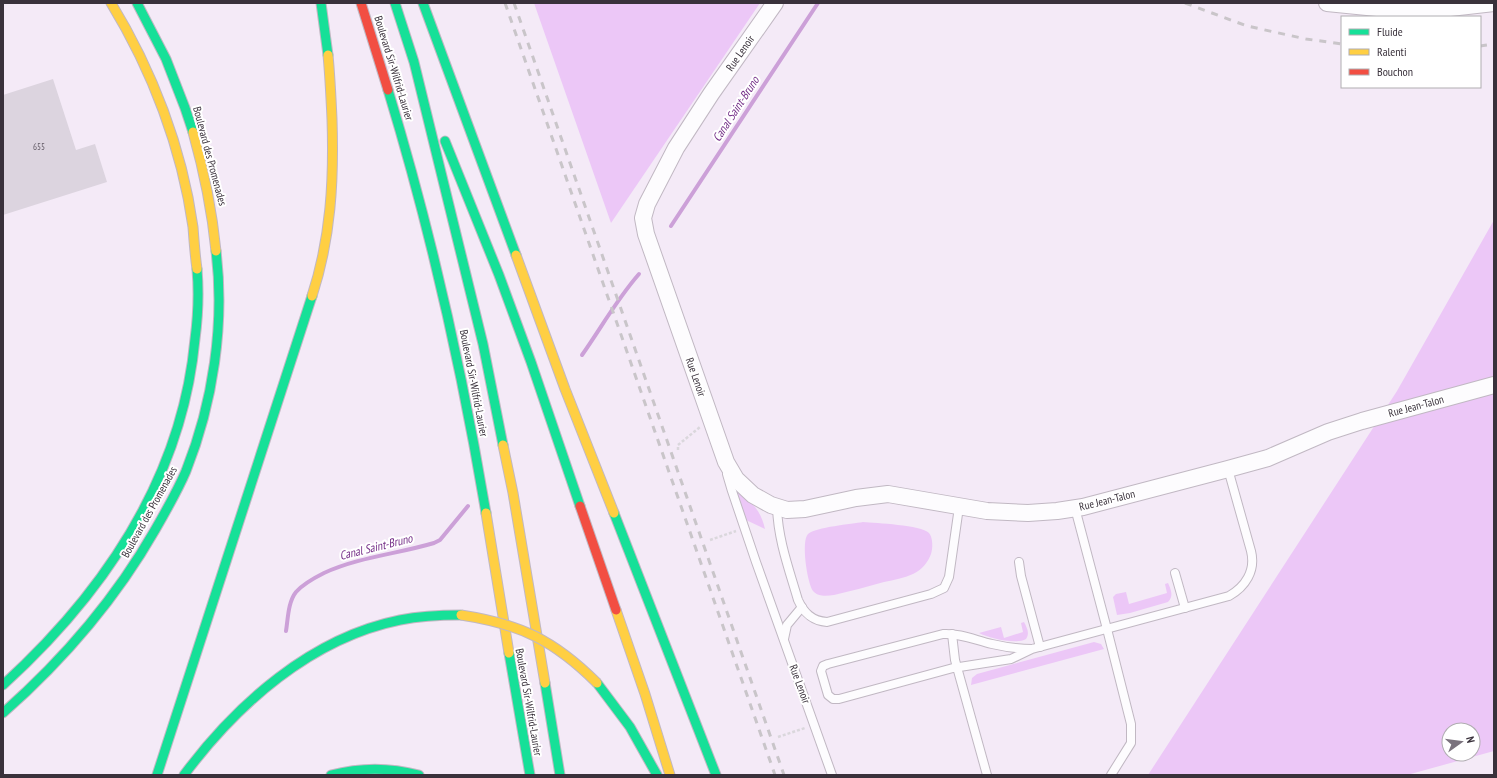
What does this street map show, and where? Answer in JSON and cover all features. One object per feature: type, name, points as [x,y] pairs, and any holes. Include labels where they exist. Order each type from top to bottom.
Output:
[{"type":"main road","name":"Boulevard des Promenades","points":[[3,685],[60,628],[98,581],[128,536],[151,498],[165,465],[178,431],[190,382],[196,344],[198,288],[195,238],[188,201],[174,146],[154,87],[134,43],[111,3]]},
{"type":"main road","name":"Boulevard des Promenades","points":[[3,713],[34,685],[78,641],[110,602],[131,570],[160,521],[185,472],[198,436],[211,385],[217,345],[220,301],[217,246],[210,198],[197,145],[179,90],[162,49],[137,3]]},
{"type":"main road","points":[[157,775],[308,312],[321,264],[331,203],[333,151],[330,73],[321,3]]},
{"type":"main road","name":"Boulevard Sir-Wilfrid-Laurier","points":[[361,3],[414,180],[448,319],[476,455],[530,775]]},
{"type":"main road","name":"Boulevard Sir-Wilfrid-Laurier","points":[[395,3],[414,62],[469,283],[496,405],[520,531],[560,775]]},
{"type":"main road","points":[[423,3],[564,389],[716,775]]},
{"type":"main road","points":[[414,62],[437,121]]},
{"type":"main road","points":[[443,136],[499,275],[531,362],[645,694],[670,775]]},
{"type":"main road","points":[[184,775],[204,748],[228,721],[262,691],[315,655],[348,637],[384,624],[419,617],[461,615],[504,623],[533,634],[575,661],[597,683],[635,732],[657,775]]},
{"type":"main road","points":[[331,775],[366,768],[389,769],[419,775]]},
{"type":"street","name":"Rue Lenoir","points":[[726,462],[646,234],[643,218],[651,195],[676,148],[711,94],[775,3]]},
{"type":"street","points":[[1327,3],[1387,9],[1441,9],[1494,3]]},
{"type":"street","name":"Rue Jean-Talon","points":[[726,462],[736,479],[748,491],[760,500],[787,510],[804,509],[856,498],[888,494],[987,511],[1028,513],[1057,511],[1075,508],[1268,458],[1328,432],[1362,421],[1494,386]]},
{"type":"lane","name":"Rue Lenoir","points":[[726,462],[732,491],[744,528],[832,775]]},
{"type":"lane","points":[[1032,649],[1012,648],[952,634],[934,635],[823,666],[821,671],[828,696],[833,699],[839,699],[957,667],[1011,660],[1032,649],[1228,596],[1243,585],[1251,572],[1253,557],[1228,469]]},
{"type":"lane","points":[[777,507],[781,542],[802,607],[805,612],[815,619],[827,622],[939,591],[947,583],[949,577],[959,507]]},
{"type":"lane","points":[[1075,508],[1108,629],[1132,732],[1132,739],[1129,747],[1111,775]]},
{"type":"lane","points":[[1019,562],[1022,580],[1040,647]]},
{"type":"lane","points":[[1175,573],[1185,608]]},
{"type":"lane","points":[[784,640],[787,625],[802,607]]},
{"type":"lane","points":[[952,634],[957,667],[987,775]]},
{"type":"path","points":[[678,450],[678,445],[681,442],[711,421]]},
{"type":"path","points":[[710,540],[744,528]]},
{"type":"path","points":[[778,737],[815,725]]},
{"type":"shaded area","points":[[534,3],[760,3],[611,223]]},
{"type":"shaded area","points":[[1494,220],[1494,751],[1481,755],[1481,722],[1441,722],[1441,762],[1454,762],[1407,775],[1148,775],[1397,391]]},
{"type":"shaded area","points":[[734,488],[754,506],[763,521],[765,529],[746,520]]},
{"type":"shaded area","points":[[863,522],[898,525],[924,530],[929,533],[932,540],[932,552],[928,560],[919,570],[903,578],[834,595],[823,596],[815,593],[811,586],[806,562],[805,545],[808,534],[818,529]]},
{"type":"shaded area","points":[[1168,583],[1171,591],[1171,597],[1168,602],[1130,613],[1117,615],[1113,597],[1116,594],[1126,592],[1129,604],[1167,593],[1165,584]]},
{"type":"shaded area","points":[[1024,622],[1028,635],[1026,639],[1022,641],[1002,640],[979,633],[1001,627],[1004,638],[1023,632],[1021,623]]},
{"type":"shaded area","points":[[1094,642],[1101,644],[1104,649],[971,685],[972,678],[977,674]]},
{"type":"building","points":[[53,79],[76,150],[95,144],[107,182],[3,215],[3,95]]},
{"type":"waterway","name":"Canal Saint-Bruno","points":[[671,226],[818,3]]},
{"type":"waterway","name":"Canal Saint-Bruno","points":[[582,355],[616,303],[639,274]]},
{"type":"waterway","name":"Canal Saint-Bruno","points":[[286,631],[293,596],[305,584],[324,573],[351,563],[434,543],[440,540],[468,506]]},
{"type":"railway","points":[[505,3],[775,775]]},
{"type":"railway","points":[[514,3],[784,775]]},
{"type":"railway","points":[[1185,3],[1247,26],[1306,39],[1341,44]]},
{"type":"railway","points":[[1481,46],[1494,44]]},
{"type":"traffic: fast","points":[[137,3],[166,59],[193,132]]},
{"type":"traffic: fast","points":[[321,3],[328,55]]},
{"type":"traffic: fast","points":[[395,3],[414,62],[483,344],[503,445]]},
{"type":"traffic: fast","points":[[423,3],[516,255]]},
{"type":"traffic: fast","points":[[388,90],[418,194],[444,300],[477,459],[486,513]]},
{"type":"traffic: fast","points":[[445,141],[499,275],[531,362],[580,506]]},
{"type":"traffic: fast","points":[[3,713],[67,650],[105,605],[139,556],[183,479],[195,445],[210,391],[218,335],[219,307],[216,251]]},
{"type":"traffic: fast","points":[[3,685],[40,649],[74,611],[105,572],[132,530],[155,485],[174,439],[187,390],[197,322],[197,269]]},
{"type":"traffic: fast","points":[[157,775],[312,296]]},
{"type":"traffic: fast","points":[[614,513],[716,775]]},
{"type":"traffic: fast","points":[[184,775],[228,723],[252,700],[278,678],[307,658],[336,642],[367,629],[400,620],[430,616],[461,615]]},
{"type":"traffic: fast","points":[[509,653],[530,775]]},
{"type":"traffic: fast","points":[[545,683],[560,775]]},
{"type":"traffic: fast","points":[[597,683],[630,727],[657,775]]},
{"type":"traffic: fast","points":[[331,775],[364,769],[397,770],[419,775]]},
{"type":"traffic: slow","points":[[111,3],[140,55],[152,82],[173,139],[188,197],[193,227],[197,269]]},
{"type":"traffic: slow","points":[[312,296],[327,231],[332,187],[332,119],[328,55]]},
{"type":"traffic: slow","points":[[193,132],[207,191],[216,251]]},
{"type":"traffic: slow","points":[[516,255],[565,389],[614,513]]},
{"type":"traffic: slow","points":[[503,445],[513,493],[545,683]]},
{"type":"traffic: slow","points":[[486,513],[509,653]]},
{"type":"traffic: slow","points":[[616,610],[645,694],[670,775]]},
{"type":"traffic: slow","points":[[461,615],[501,623],[535,636],[566,656],[597,683]]},
{"type":"traffic: jam","points":[[361,3],[388,90]]},
{"type":"traffic: jam","points":[[580,506],[616,610]]}]
